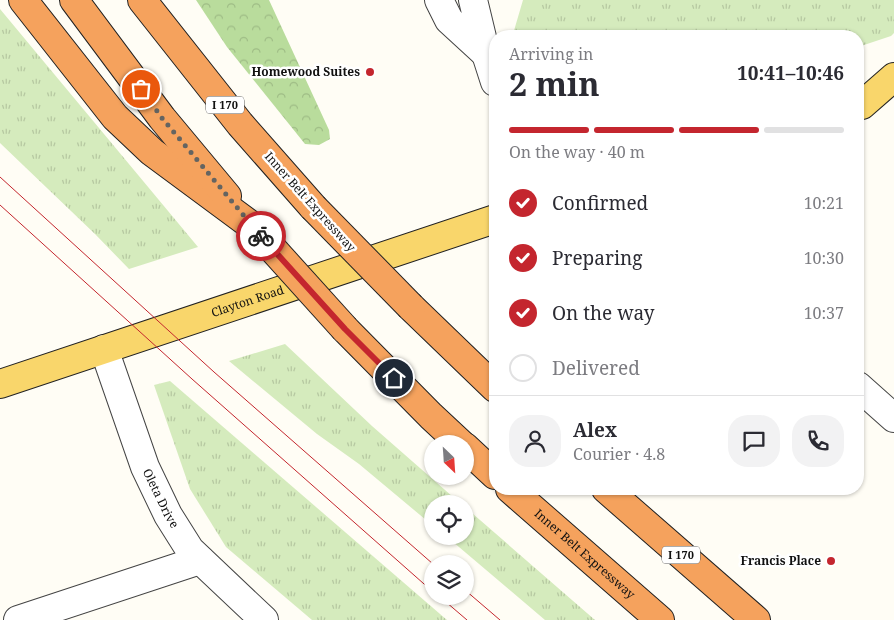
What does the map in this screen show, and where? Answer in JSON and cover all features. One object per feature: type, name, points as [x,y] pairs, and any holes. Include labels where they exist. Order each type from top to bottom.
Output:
[{"type":"highway","points":[[23,0],[115,117],[152,152],[252,226]]},
{"type":"highway","points":[[74,0],[162,118],[252,226],[345,329],[451,435]]},
{"type":"highway","name":"Inner Belt Expressway","points":[[142,0],[240,124],[313,207],[411,307],[489,382]]},
{"type":"highway","points":[[474,455],[489,469]]},
{"type":"highway","name":"Inner Belt Expressway","points":[[517,495],[660,620]]},
{"type":"highway","name":"I 170","points":[[613,495],[756,620]]},
{"type":"main road","points":[[864,102],[894,77]]},
{"type":"main road","points":[[864,104],[894,95]]},
{"type":"main road","name":"Clayton Road","points":[[0,384],[489,220]]},
{"type":"street","points":[[439,0],[449,20],[486,54]]},
{"type":"street","points":[[473,0],[489,63]]},
{"type":"street","name":"Oleta Drive","points":[[104,349],[145,467],[168,515],[190,550],[264,620]]},
{"type":"street","points":[[864,391],[894,418]]},
{"type":"street","points":[[18,620],[200,560]]},
{"type":"green space","points":[[196,0],[269,0],[329,130],[330,139],[319,145],[305,144],[227,47]]},
{"type":"green space","points":[[523,0],[894,0],[894,33],[891,36],[864,45],[864,30],[514,30]]},
{"type":"green space","points":[[0,9],[198,247],[129,269],[0,143]]},
{"type":"green space","points":[[285,344],[372,426],[424,472],[424,485],[439,485],[451,495],[424,495],[424,518],[359,464],[317,434],[229,361]]},
{"type":"green space","points":[[170,381],[424,600],[424,605],[430,605],[447,620],[312,620],[226,547],[190,489],[154,385]]},
{"type":"green space","points":[[474,515],[595,620],[545,620],[474,560],[474,555],[468,555],[457,545],[474,545]]},
{"type":"tram line","points":[[0,177],[214,372],[424,556]]},
{"type":"tram line","points":[[0,205],[192,379],[424,584]]},
{"type":"tram line","points":[[474,598],[500,620]]},
{"type":"tram line","points":[[450,605],[467,620]]},
{"type":"way so far","points":[[141,89],[162,118],[261,236]]},
{"type":"place","name":"Homewood Suites","points":[[370,72]]},
{"type":"place","name":"Francis Place","points":[[831,561]]},
{"type":"route","points":[[261,236],[345,329],[394,378]]}]
